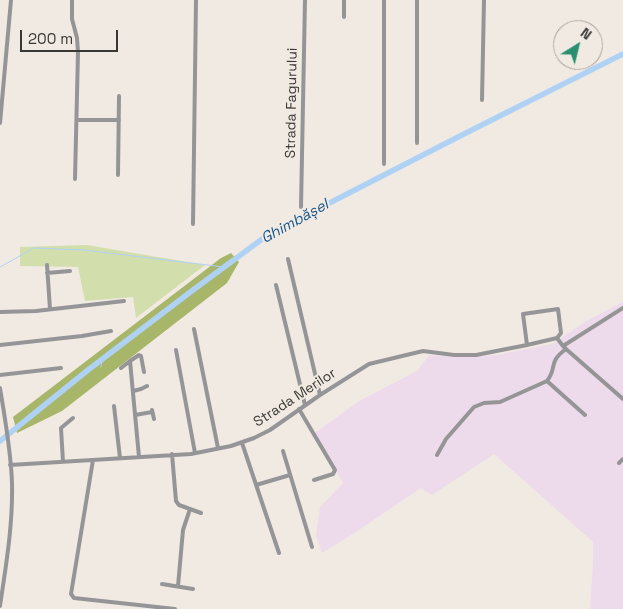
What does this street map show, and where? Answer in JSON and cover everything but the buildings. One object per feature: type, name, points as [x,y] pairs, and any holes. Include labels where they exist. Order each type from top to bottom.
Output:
[{"type":"street","points":[[0,123],[11,0]]},
{"type":"street","points":[[72,0],[72,19],[77,38],[78,52],[75,179]]},
{"type":"street","points":[[193,224],[196,0]]},
{"type":"street","name":"Strada Fagurului","points":[[301,207],[305,0]]},
{"type":"street","points":[[344,0],[344,17]]},
{"type":"street","points":[[384,0],[384,164]]},
{"type":"street","points":[[417,0],[418,143]]},
{"type":"street","points":[[482,100],[484,0]]},
{"type":"street","points":[[118,175],[119,96]]},
{"type":"street","points":[[77,120],[119,120]]},
{"type":"street","points":[[288,259],[320,395]]},
{"type":"street","points":[[47,265],[50,309]]},
{"type":"street","points":[[48,273],[70,271]]},
{"type":"street","points":[[276,286],[305,405]]},
{"type":"street","points":[[0,312],[124,301]]},
{"type":"street","points":[[437,454],[446,439],[474,406],[500,402],[547,381],[554,360],[565,348],[623,308]]},
{"type":"street","points":[[527,346],[523,314],[559,309],[561,332],[557,338],[565,348],[623,399]]},
{"type":"street","points":[[194,329],[218,448]]},
{"type":"street","points":[[0,345],[111,331]]},
{"type":"street","name":"Strada Merilor","points":[[10,465],[195,453],[218,448],[242,442],[270,430],[366,365],[420,351],[454,355],[476,355],[527,346],[557,338]]},
{"type":"street","points":[[176,350],[195,453]]},
{"type":"street","points":[[121,368],[140,354],[144,372]]},
{"type":"street","points":[[130,361],[139,457]]},
{"type":"street","points":[[0,375],[61,368]]},
{"type":"street","points":[[547,381],[585,415]]},
{"type":"street","points":[[133,391],[141,390],[147,386]]},
{"type":"street","points":[[0,388],[12,496],[11,532],[0,606]]},
{"type":"street","points":[[114,406],[120,458]]},
{"type":"street","points":[[300,409],[335,470],[334,474],[314,480]]},
{"type":"street","points":[[135,415],[152,410],[154,419]]},
{"type":"street","points":[[63,462],[60,428],[73,418]]},
{"type":"street","points":[[242,442],[279,553]]},
{"type":"street","points":[[283,451],[312,547]]},
{"type":"street","points":[[172,454],[176,501],[178,505],[201,513]]},
{"type":"street","points":[[619,463],[623,459]]},
{"type":"street","points":[[92,460],[71,594],[74,598],[175,609]]},
{"type":"street","points":[[256,485],[290,475]]},
{"type":"street","points":[[178,586],[184,530],[190,509]]},
{"type":"street","points":[[162,584],[193,588]]},
{"type":"shaded area","points":[[623,302],[623,609],[590,609],[593,542],[494,454],[432,495],[421,488],[322,553],[316,535],[320,507],[343,483],[315,433],[359,401],[417,371],[429,355],[460,357],[497,355],[552,344],[586,321]]},
{"type":"green space","points":[[87,245],[205,265],[136,318],[133,297],[85,301],[78,267],[20,266],[20,247]]},
{"type":"green space","points":[[231,253],[239,262],[227,283],[62,411],[17,433],[13,417],[221,258]]},
{"type":"waterway","name":"Ghimbășel","points":[[0,441],[88,370],[269,234],[623,54]]},
{"type":"waterway","points":[[0,267],[34,248],[84,250],[224,267]]},
{"type":"waterway","name":"Ghimbășel","points":[[101,367],[102,360]]}]
